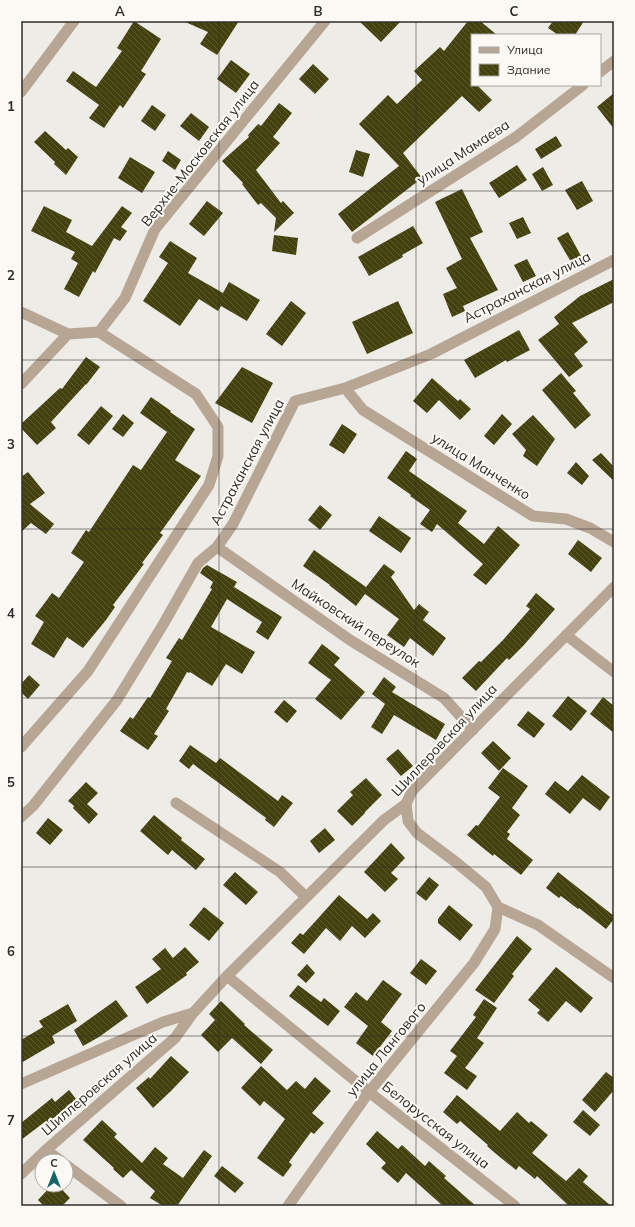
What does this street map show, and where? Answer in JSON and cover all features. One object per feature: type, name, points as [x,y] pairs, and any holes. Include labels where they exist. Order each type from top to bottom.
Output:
[{"type":"street","points":[[21,92],[74,21]]},
{"type":"street","name":"Верхне-Московская улица","points":[[99,332],[125,298],[155,229],[325,21]]},
{"type":"street","points":[[601,71],[614,61]]},
{"type":"street","name":"улица Мамаева","points":[[357,238],[516,137],[582,86]]},
{"type":"street","name":"Астраханская улица","points":[[21,817],[33,806],[117,700],[164,623],[198,563],[217,548],[233,524],[295,401],[345,388],[430,354],[614,260]]},
{"type":"street","points":[[21,312],[68,334],[99,332]]},
{"type":"street","name":"Астраханская улица","points":[[21,747],[88,671],[209,485],[218,456],[218,427],[196,394],[99,332]]},
{"type":"street","points":[[21,384],[68,334]]},
{"type":"street","name":"улица Манченко","points":[[345,388],[364,410],[533,516],[566,519],[590,528],[614,542]]},
{"type":"street","name":"Майковский переулок","points":[[217,548],[350,640],[444,698],[473,730]]},
{"type":"street","name":"Шиллеровская улица","points":[[21,1174],[46,1150],[175,1038],[193,1013],[227,976],[384,820],[406,804],[412,791],[614,587]]},
{"type":"street","points":[[566,635],[614,672]]},
{"type":"street","points":[[176,804],[280,872],[306,897]]},
{"type":"street","points":[[406,804],[408,821],[417,833],[486,887],[498,907],[538,925],[614,978]]},
{"type":"street","name":"улица Лангового","points":[[288,1206],[369,1092],[474,963],[495,929],[498,907]]},
{"type":"street","name":"Белорусская улица","points":[[227,976],[369,1092],[515,1206]]},
{"type":"street","name":"Шиллеровская улица","points":[[21,1084],[163,1022],[193,1013]]},
{"type":"street","points":[[46,1150],[50,1153]]},
{"type":"street","points":[[74,1171],[121,1206]]},
{"type":"building","points":[[134,21],[161,39],[141,71],[146,74],[123,108],[120,105],[104,128],[89,118],[99,105],[66,81],[73,71],[96,87],[122,51],[117,48]]},
{"type":"building","points":[[183,21],[239,21],[217,55],[200,44],[208,32]]},
{"type":"building","points":[[359,21],[401,21],[381,42]]},
{"type":"building","points":[[468,21],[480,21],[496,34],[471,34],[471,86],[478,86],[492,100],[479,112],[462,96],[403,153],[422,178],[352,232],[338,214],[399,166],[359,124],[388,95],[397,104],[422,80],[414,71],[440,47],[444,51]]},
{"type":"building","points":[[553,21],[584,21],[576,34],[557,34],[548,28]]},
{"type":"building","points":[[231,60],[250,74],[236,93],[217,79]]},
{"type":"building","points":[[313,64],[329,79],[315,94],[299,79]]},
{"type":"building","points":[[614,93],[614,129],[597,107]]},
{"type":"building","points":[[279,103],[292,113],[273,137],[280,143],[256,170],[281,203],[283,201],[294,213],[274,232],[276,218],[261,203],[258,205],[242,184],[243,183],[222,161],[249,137],[248,135],[258,124],[261,126]]},
{"type":"building","points":[[152,105],[166,115],[155,131],[141,121]]},
{"type":"building","points":[[191,113],[209,127],[199,141],[180,126]]},
{"type":"building","points":[[45,131],[66,150],[68,148],[78,157],[66,175],[34,142]]},
{"type":"building","points":[[556,136],[562,146],[541,159],[535,149]]},
{"type":"building","points":[[356,150],[370,154],[363,177],[349,172]]},
{"type":"building","points":[[168,151],[181,160],[175,170],[162,161]]},
{"type":"building","points":[[130,157],[155,172],[142,193],[118,178]]},
{"type":"building","points":[[517,165],[527,180],[499,198],[489,183]]},
{"type":"building","points":[[543,167],[553,185],[542,191],[532,174]]},
{"type":"building","points":[[582,181],[593,201],[577,210],[565,190]]},
{"type":"building","points":[[462,189],[483,232],[470,238],[498,290],[463,306],[465,311],[452,317],[443,294],[457,288],[446,268],[462,259],[435,202]]},
{"type":"building","points":[[207,201],[223,213],[204,236],[189,224]]},
{"type":"building","points":[[44,206],[72,220],[66,232],[92,246],[122,206],[132,213],[121,227],[127,231],[120,241],[114,238],[95,273],[93,271],[79,297],[64,289],[78,263],[71,259],[75,252],[31,231]]},
{"type":"building","points":[[523,217],[531,233],[517,239],[509,223]]},
{"type":"building","points":[[413,226],[423,243],[402,255],[403,257],[369,276],[358,257]]},
{"type":"building","points":[[568,232],[581,256],[571,262],[557,238]]},
{"type":"building","points":[[274,235],[298,238],[296,255],[272,251]]},
{"type":"building","points":[[170,241],[197,258],[188,273],[223,293],[229,282],[260,300],[247,321],[221,306],[218,311],[199,299],[180,326],[143,301],[168,263],[159,257]]},
{"type":"building","points":[[527,259],[536,276],[523,282],[514,265]]},
{"type":"building","points":[[614,279],[614,302],[572,323],[588,342],[574,354],[583,366],[569,377],[538,340],[559,324],[554,317],[580,296]]},
{"type":"building","points":[[291,301],[306,313],[282,346],[266,334]]},
{"type":"building","points":[[398,301],[413,333],[367,354],[352,322]]},
{"type":"building","points":[[519,330],[530,350],[507,362],[506,360],[475,378],[464,360]]},
{"type":"building","points":[[86,357],[100,367],[86,385],[51,422],[56,428],[37,445],[21,428],[21,424],[60,388],[62,389]]},
{"type":"building","points":[[242,367],[273,383],[252,423],[215,403]]},
{"type":"building","points":[[561,373],[576,391],[573,393],[591,415],[575,429],[542,390]]},
{"type":"building","points":[[432,378],[458,401],[460,399],[471,409],[460,420],[439,400],[427,413],[413,401]]},
{"type":"building","points":[[151,397],[195,429],[175,460],[201,476],[160,533],[163,535],[142,563],[144,564],[113,605],[115,607],[106,620],[83,648],[67,637],[54,658],[31,644],[44,622],[35,616],[52,593],[59,598],[84,562],[71,553],[86,530],[89,532],[133,465],[141,470],[167,432],[140,413]]},
{"type":"building","points":[[101,406],[113,416],[89,445],[77,435]]},
{"type":"building","points":[[123,414],[134,423],[123,437],[112,429]]},
{"type":"building","points":[[502,414],[512,424],[494,445],[484,436]]},
{"type":"building","points":[[533,415],[555,439],[537,466],[523,456],[526,450],[512,434]]},
{"type":"building","points":[[342,424],[357,434],[344,454],[329,445]]},
{"type":"building","points":[[406,451],[417,459],[409,471],[467,511],[458,523],[484,544],[498,526],[520,545],[486,585],[473,575],[483,564],[437,524],[432,532],[420,524],[430,510],[387,478]]},
{"type":"building","points":[[601,453],[614,467],[614,481],[592,460]]},
{"type":"building","points":[[576,462],[589,476],[582,485],[567,473]]},
{"type":"building","points":[[28,472],[45,493],[30,504],[54,524],[46,534],[31,523],[21,532],[21,477]]},
{"type":"building","points":[[320,505],[332,515],[320,530],[308,520]]},
{"type":"building","points":[[379,516],[411,538],[401,553],[369,531]]},
{"type":"building","points":[[578,540],[602,558],[591,572],[568,554]]},
{"type":"building","points":[[314,550],[366,587],[384,564],[395,572],[391,577],[414,610],[419,604],[429,612],[423,620],[446,638],[433,656],[410,638],[404,647],[387,635],[399,619],[365,594],[356,606],[303,566]]},
{"type":"building","points":[[207,565],[237,582],[234,587],[282,617],[268,640],[256,632],[262,622],[227,599],[211,627],[255,652],[242,674],[226,664],[212,686],[190,672],[187,672],[166,709],[169,711],[154,734],[158,736],[148,750],[120,731],[130,717],[133,719],[148,697],[150,698],[172,661],[166,658],[179,638],[182,640],[212,589],[210,588],[213,582],[200,573]]},
{"type":"building","points":[[536,593],[555,609],[524,645],[509,660],[507,658],[476,691],[462,678],[503,640],[530,609],[526,606]]},
{"type":"building","points":[[322,644],[340,658],[334,665],[365,692],[341,720],[315,699],[331,680],[308,663]]},
{"type":"building","points":[[29,675],[40,685],[28,699],[21,692],[21,684]]},
{"type":"building","points":[[384,677],[396,687],[392,692],[445,724],[436,740],[394,715],[382,734],[371,727],[385,704],[372,694]]},
{"type":"building","points":[[568,696],[587,711],[571,731],[552,716]]},
{"type":"building","points":[[603,697],[614,706],[614,733],[590,714]]},
{"type":"building","points":[[284,700],[297,711],[287,723],[274,712]]},
{"type":"building","points":[[528,711],[545,724],[534,738],[517,725]]},
{"type":"building","points":[[493,741],[511,758],[499,771],[481,753]]},
{"type":"building","points":[[190,745],[216,763],[220,758],[278,801],[282,795],[293,803],[274,827],[265,820],[266,818],[193,764],[189,769],[179,761]]},
{"type":"building","points":[[398,749],[413,766],[401,776],[386,759]]},
{"type":"building","points":[[503,768],[528,786],[512,808],[520,815],[507,832],[510,834],[507,839],[533,860],[521,875],[494,854],[493,856],[467,835],[476,825],[478,826],[500,797],[488,788]]},
{"type":"building","points":[[582,775],[610,797],[600,811],[583,798],[570,814],[545,794],[555,781],[568,791]]},
{"type":"building","points":[[366,778],[382,795],[352,826],[337,811],[353,795],[350,792]]},
{"type":"building","points":[[86,782],[98,793],[87,804],[98,814],[89,824],[68,801]]},
{"type":"building","points":[[154,815],[182,838],[181,840],[205,859],[196,870],[172,850],[168,855],[140,831]]},
{"type":"building","points":[[48,818],[63,830],[50,845],[36,833]]},
{"type":"building","points":[[325,828],[335,840],[319,853],[310,841]]},
{"type":"building","points":[[391,843],[405,858],[391,873],[398,879],[385,892],[364,872]]},
{"type":"building","points":[[235,872],[258,892],[246,905],[223,885]]},
{"type":"building","points":[[558,872],[614,916],[614,919],[606,929],[579,908],[578,909],[561,896],[559,898],[546,888]]},
{"type":"building","points":[[429,877],[439,885],[426,901],[416,893]]},
{"type":"building","points":[[339,895],[367,919],[373,913],[381,921],[365,938],[352,926],[340,941],[326,928],[304,954],[291,943],[300,933],[303,935]]},
{"type":"building","points":[[449,905],[473,925],[460,941],[438,923],[438,919]]},
{"type":"building","points":[[204,907],[224,923],[209,941],[189,925]]},
{"type":"building","points":[[517,936],[532,949],[512,974],[514,976],[494,1003],[475,990]]},
{"type":"building","points":[[185,947],[199,962],[186,973],[187,975],[147,1004],[135,987],[161,969],[152,959],[165,948],[173,958]]},
{"type":"building","points":[[421,959],[437,971],[426,985],[410,973]]},
{"type":"building","points":[[307,964],[315,973],[306,983],[297,975]]},
{"type":"building","points":[[556,967],[593,998],[581,1013],[566,1001],[548,1022],[537,1013],[540,1010],[528,1000]]},
{"type":"building","points":[[383,980],[402,994],[381,1022],[392,1031],[373,1056],[356,1043],[368,1026],[344,1007],[356,992],[367,1001]]},
{"type":"building","points":[[298,985],[321,1002],[324,998],[340,1011],[328,1026],[289,996]]},
{"type":"building","points":[[484,999],[497,1008],[477,1038],[484,1043],[465,1068],[477,1076],[467,1090],[444,1073],[457,1056],[450,1051],[476,1017],[473,1015]]},
{"type":"building","points":[[116,1000],[128,1016],[99,1037],[83,1046],[74,1030]]},
{"type":"building","points":[[221,1001],[245,1024],[244,1025],[273,1050],[261,1064],[232,1038],[218,1052],[201,1035],[215,1020],[209,1014]]},
{"type":"building","points":[[68,1004],[77,1021],[52,1036],[55,1043],[21,1063],[21,1040],[43,1027],[39,1021]]},
{"type":"building","points":[[171,1056],[189,1072],[153,1108],[136,1088],[149,1077],[150,1079]]},
{"type":"building","points":[[261,1066],[287,1090],[296,1081],[305,1089],[315,1077],[331,1091],[312,1113],[324,1123],[314,1134],[311,1132],[289,1162],[292,1165],[283,1177],[257,1158],[285,1119],[264,1101],[260,1106],[241,1088]]},
{"type":"building","points":[[606,1072],[614,1078],[614,1090],[595,1112],[582,1100]]},
{"type":"building","points":[[69,1090],[76,1099],[48,1123],[46,1121],[21,1140],[21,1123],[52,1098],[55,1102]]},
{"type":"building","points":[[457,1095],[500,1131],[517,1112],[529,1123],[531,1121],[548,1135],[532,1153],[566,1181],[579,1168],[588,1176],[583,1182],[611,1206],[569,1206],[537,1176],[535,1179],[519,1166],[516,1170],[460,1121],[457,1124],[443,1112]]},
{"type":"building","points":[[583,1110],[600,1125],[590,1136],[573,1122]]},
{"type":"building","points":[[102,1120],[117,1134],[114,1137],[142,1163],[155,1147],[168,1158],[163,1164],[183,1178],[204,1150],[212,1156],[177,1206],[163,1206],[150,1198],[155,1191],[131,1170],[123,1178],[83,1140]]},
{"type":"building","points":[[377,1131],[398,1149],[402,1145],[425,1166],[429,1161],[446,1176],[444,1178],[476,1206],[443,1206],[406,1173],[398,1183],[381,1168],[386,1163],[366,1144]]},
{"type":"building","points":[[222,1166],[244,1183],[235,1193],[214,1176]]},
{"type":"building","points":[[45,1193],[65,1193],[70,1198],[62,1206],[44,1206],[38,1200]]}]
